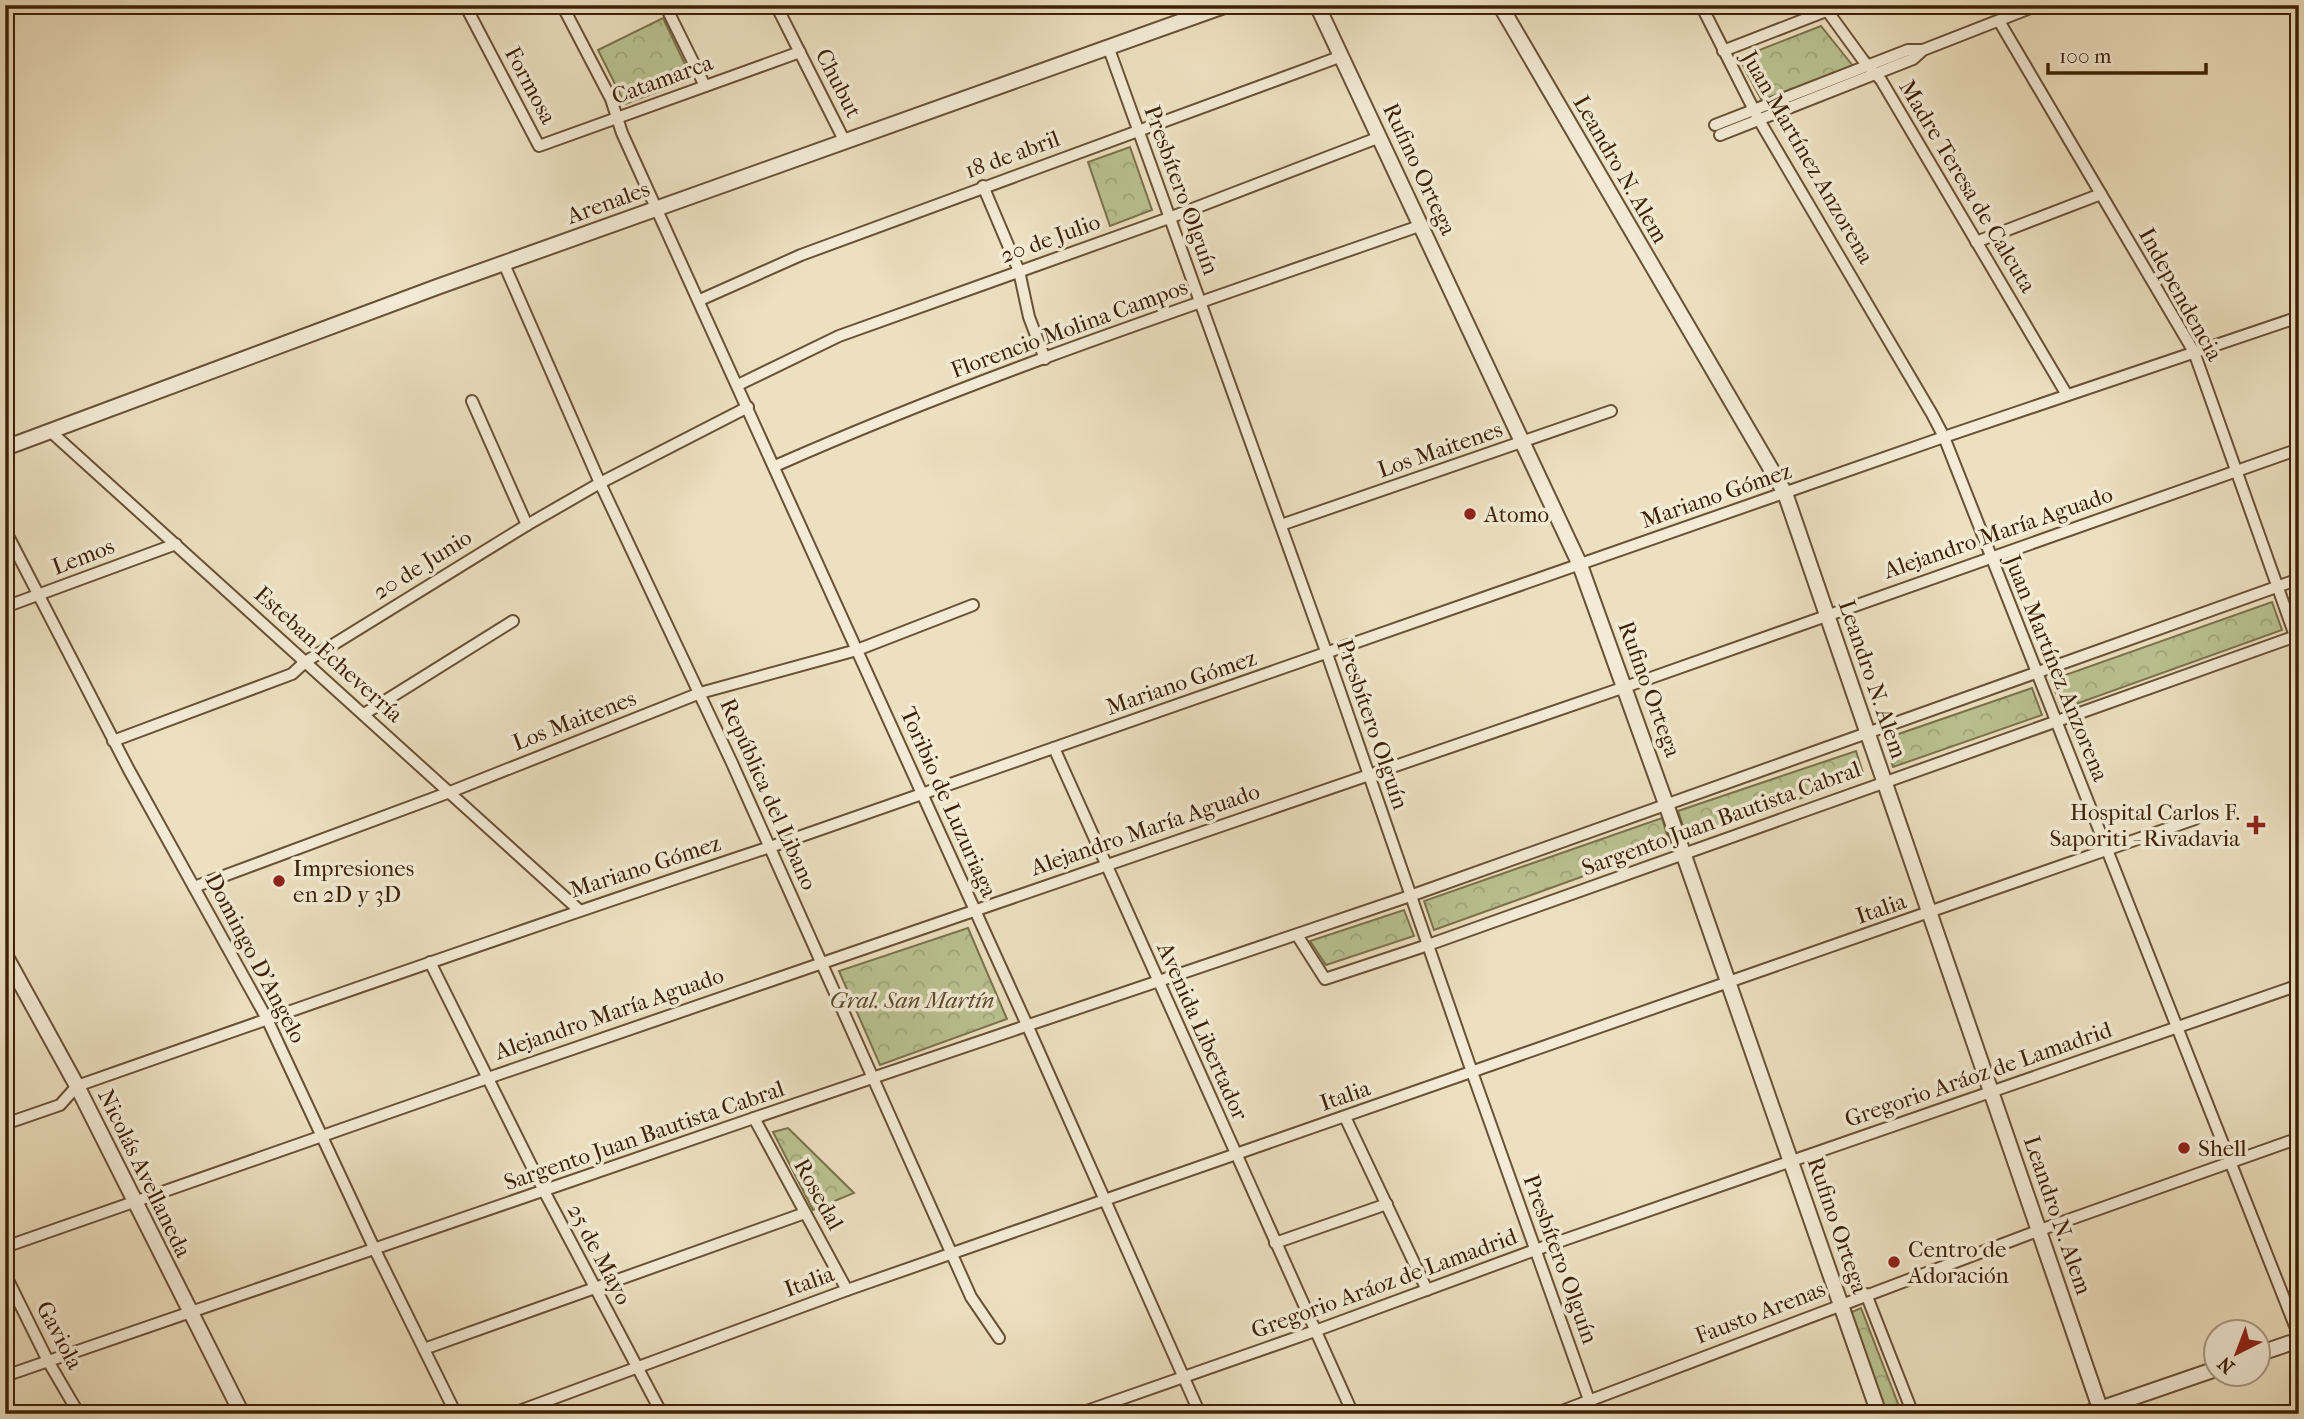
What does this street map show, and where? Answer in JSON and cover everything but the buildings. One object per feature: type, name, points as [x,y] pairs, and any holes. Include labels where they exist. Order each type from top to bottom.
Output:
[{"type":"street","name":"Formosa","points":[[465,5],[539,146]]},
{"type":"street","name":"Toribio de Luzuriaga","points":[[562,5],[611,99],[622,133],[975,909],[1200,1414]]},
{"type":"street","points":[[665,5],[705,86]]},
{"type":"street","name":"Chubut","points":[[776,5],[845,142]]},
{"type":"street","name":"Arenales","points":[[5,448],[658,208],[1227,5]]},
{"type":"street","name":"Rufino Ortega","points":[[1317,5],[1580,565],[1684,853],[1879,1414]]},
{"type":"street","name":"Leandro N. Alem","points":[[1500,5],[1785,494],[2101,1411]]},
{"type":"street","name":"Juan Martínez Anzorena","points":[[1700,5],[1756,115],[1944,437],[2299,1338]]},
{"type":"street","points":[[1717,130],[1872,70],[1913,60],[1923,50],[2038,5]]},
{"type":"street","points":[[1723,51],[1824,8]]},
{"type":"street","name":"Madre Teresa de Calcuta","points":[[1824,8],[1872,70],[2067,395]]},
{"type":"street","name":"Independencia","points":[[1999,21],[2194,352],[2298,640]]},
{"type":"street","name":"Presbítero Olguín","points":[[1109,49],[1327,654],[1594,1414]]},
{"type":"street","name":"Catamarca","points":[[539,146],[800,52]]},
{"type":"street","name":"18 de abril","points":[[699,300],[801,255],[1342,56]]},
{"type":"street","name":"20 de Julio","points":[[738,385],[839,336],[1169,218],[1380,137]]},
{"type":"street","points":[[983,186],[1019,271],[1029,317],[1045,359]]},
{"type":"street","points":[[1976,242],[2101,194]]},
{"type":"street","name":"Florencio Molina Campos","points":[[775,466],[877,421],[1422,225]]},
{"type":"street","name":"República del Libano","points":[[504,264],[600,483],[700,693],[971,1297],[999,1338]]},
{"type":"street","name":"Mariano Gómez","points":[[76,1086],[579,910],[770,847],[1327,654],[1944,437],[2299,317]]},
{"type":"street","points":[[472,401],[527,525]]},
{"type":"street","name":"20 de Junio","points":[[113,741],[292,674],[305,662],[527,525],[600,483],[748,407]]},
{"type":"street","name":"Los Maitenes","points":[[1281,526],[1611,411]]},
{"type":"street","name":"Esteban Echeverría","points":[[50,431],[579,910]]},
{"type":"street","name":"Alejandro María Aguado","points":[[5,1247],[488,1077],[1625,687],[2299,449]]},
{"type":"street","name":"Domingo D'Angelo","points":[[5,530],[113,741],[267,1019],[375,1250],[456,1414]]},
{"type":"street","name":"Lemos","points":[[5,607],[176,544]]},
{"type":"street","name":"Sargento Juan Bautista Cabral","points":[[5,1376],[1410,896],[2299,579]]},
{"type":"street","name":"Los Maitenes","points":[[194,887],[450,792],[700,693],[858,650],[973,605]]},
{"type":"street","points":[[364,714],[513,621]]},
{"type":"street","name":"Sargento Juan Bautista Cabral","points":[[1297,935],[1325,979],[1428,945],[2055,721],[2298,640]]},
{"type":"street","name":"Avenida Libertador","points":[[1054,748],[1353,1414]]},
{"type":"street","name":"Italia","points":[[511,1414],[636,1366],[951,1253],[2195,819]]},
{"type":"street","name":"Nicolás Avellaneda","points":[[5,955],[76,1086],[242,1414]]},
{"type":"street","name":"25 de Mayo","points":[[430,962],[544,1191],[662,1414]]},
{"type":"street","name":"Gregorio Aráoz de Lamadrid","points":[[1078,1414],[1791,1161],[2299,985]]},
{"type":"street","points":[[5,1124],[60,1105],[76,1086]]},
{"type":"street","points":[[1345,1117],[1427,1290]]},
{"type":"street","name":"Rosedal","points":[[754,1118],[847,1290]]},
{"type":"street","name":"Fausto Arenas","points":[[1554,1414],[1866,1294],[2299,1138]]},
{"type":"street","points":[[1275,1243],[1387,1204]]},
{"type":"street","points":[[424,1349],[805,1213]]},
{"type":"street","name":"Gaviola","points":[[5,1274],[48,1361],[79,1414]]},
{"type":"street","name":"Rufino Ortega","points":[[1866,1294],[1913,1414]]},
{"type":"street","points":[[2272,1349],[2299,1338]]},
{"type":"street","points":[[2085,1414],[2101,1411],[2202,1374]]},
{"type":"green space","points":[[663,18],[692,79],[625,104],[598,50]]},
{"type":"green space","points":[[1821,26],[1853,66],[1762,101],[1739,58]]},
{"type":"green space","points":[[1130,147],[1152,210],[1110,226],[1088,162]]},
{"type":"green space","points":[[2272,602],[2282,630],[2062,709],[2051,680]]},
{"type":"green space","points":[[2032,688],[2042,715],[1893,767],[1884,739]]},
{"type":"green space","points":[[1856,751],[1864,776],[1687,838],[1678,811]]},
{"type":"green space","points":[[1662,818],[1670,845],[1434,930],[1424,901]]},
{"type":"green space","points":[[1404,910],[1414,936],[1326,965],[1310,941]]},
{"type":"green space","name":"Gral. San Martín","points":[[968,928],[1007,1019],[880,1065],[839,971]]},
{"type":"green space","points":[[788,1128],[854,1193],[813,1210],[773,1132]]},
{"type":"green space","points":[[1861,1308],[1902,1414],[1880,1414],[1847,1314]]},
{"type":"place","name":"Atomo","points":[[1470,514]]},
{"type":"place","name":"Hospital Carlos F. Saporiti - Rivadavia","points":[[2256,825]]},
{"type":"place","name":"Impresiones en 2D y 3D","points":[[279,881]]},
{"type":"place","name":"Shell","points":[[2184,1148]]},
{"type":"place","name":"Centro de Adoración","points":[[1894,1262]]}]
